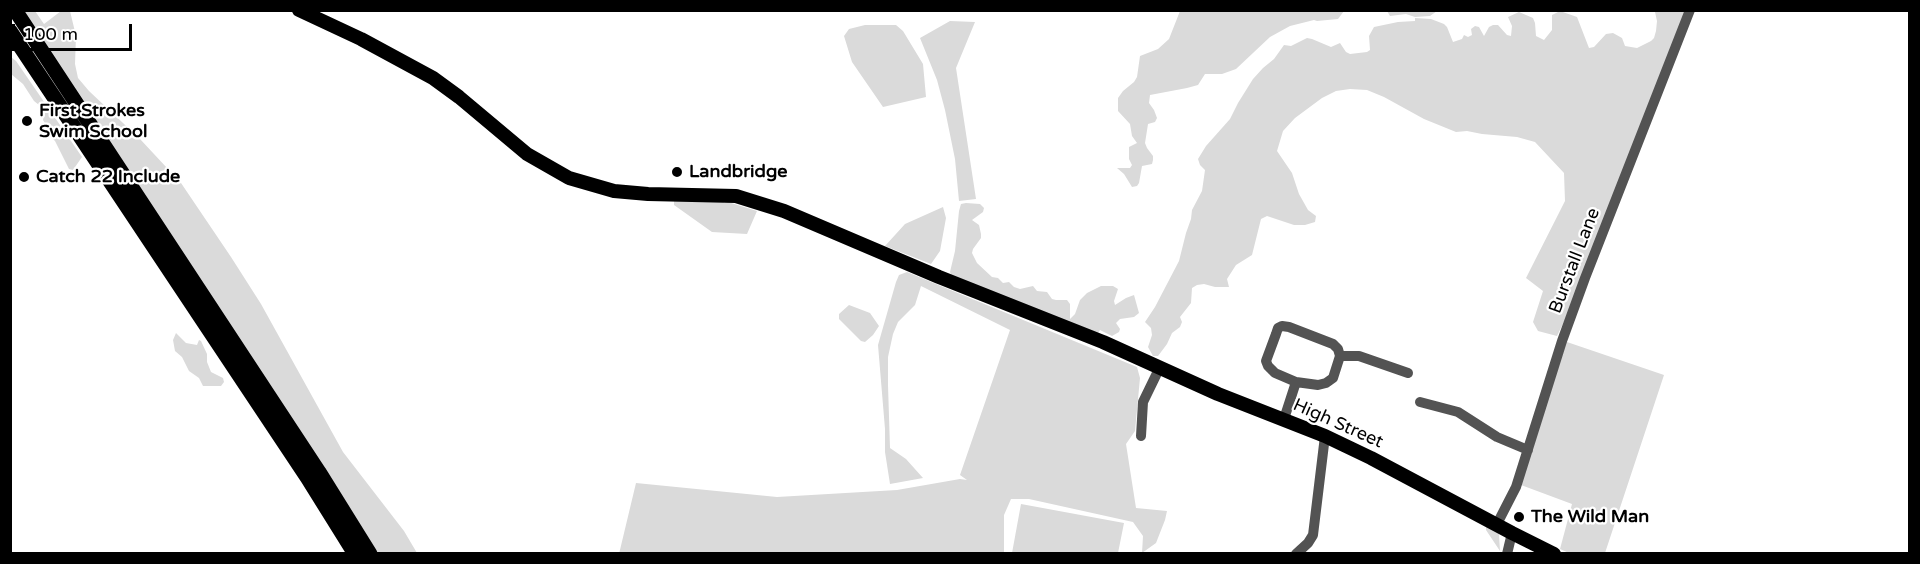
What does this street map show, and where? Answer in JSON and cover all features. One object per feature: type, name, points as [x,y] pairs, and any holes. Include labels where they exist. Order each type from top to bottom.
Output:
[{"type":"highway","points":[[15,10],[320,472],[370,554]]},
{"type":"highway","points":[[10,31],[355,554]]},
{"type":"main road","name":"High Street","points":[[299,10],[362,39],[433,78],[527,154],[569,178],[614,191],[736,196],[784,211],[939,277],[1092,338],[1218,394],[1325,436],[1554,554]]},
{"type":"street","name":"Burstall Lane","points":[[1497,524],[1512,497],[1562,341],[1585,278],[1690,10]]},
{"type":"street","points":[[1282,326],[1333,344],[1340,356],[1333,378],[1318,385],[1296,382],[1275,373],[1266,361],[1278,328],[1282,326]]},
{"type":"street","points":[[1340,356],[1359,356],[1408,373]]},
{"type":"street","points":[[1141,436],[1143,402],[1160,367]]},
{"type":"street","points":[[1284,419],[1296,382]]},
{"type":"street","points":[[1420,402],[1458,412],[1497,437],[1528,450]]},
{"type":"street","points":[[1296,554],[1308,543],[1313,534],[1325,436]]},
{"type":"street","points":[[1507,554],[1512,533]]},
{"type":"shaded area","points":[[20,11],[35,11],[44,24],[61,11],[70,11],[76,36],[75,64],[78,78],[181,183],[261,304],[343,452],[404,531],[417,553],[374,553]]},
{"type":"shaded area","points":[[1180,11],[1344,11],[1338,19],[1314,20],[1290,26],[1270,37],[1236,69],[1222,74],[1205,74],[1198,85],[1150,95],[1149,103],[1157,118],[1155,122],[1148,124],[1145,143],[1153,160],[1152,164],[1142,166],[1139,183],[1132,187],[1117,168],[1130,168],[1132,165],[1129,159],[1129,147],[1137,143],[1132,136],[1130,124],[1118,111],[1118,98],[1137,77],[1140,56],[1158,49],[1169,39]]},
{"type":"shaded area","points":[[1387,11],[1437,11],[1430,16],[1415,17],[1406,14],[1390,16]]},
{"type":"shaded area","points":[[1560,11],[1577,17],[1589,48],[1594,47],[1606,34],[1613,33],[1622,38],[1625,46],[1637,48],[1654,38],[1657,21],[1655,12],[1648,11],[1690,11],[1585,278],[1557,336],[1538,331],[1533,322],[1543,291],[1526,278],[1565,201],[1564,173],[1535,142],[1517,137],[1467,131],[1456,132],[1424,119],[1367,90],[1350,89],[1336,91],[1322,98],[1295,118],[1283,131],[1277,151],[1292,173],[1299,194],[1308,210],[1316,216],[1315,222],[1294,225],[1267,216],[1261,219],[1252,255],[1236,265],[1227,279],[1229,287],[1204,284],[1192,288],[1191,303],[1180,317],[1182,322],[1180,327],[1172,333],[1158,356],[1153,356],[1148,347],[1152,335],[1151,328],[1145,322],[1179,261],[1192,210],[1202,191],[1205,170],[1198,159],[1206,146],[1230,119],[1253,79],[1274,59],[1284,45],[1291,46],[1307,38],[1331,47],[1340,43],[1350,54],[1367,52],[1370,50],[1369,36],[1374,27],[1415,21],[1415,18],[1431,19],[1444,24],[1453,42],[1462,39],[1464,35],[1468,37],[1472,35],[1471,29],[1475,26],[1479,27],[1484,36],[1489,27],[1498,25],[1507,35],[1511,36],[1512,26],[1508,17],[1519,12],[1533,18],[1536,36],[1544,40],[1552,30],[1552,15]]},
{"type":"shaded area","points":[[950,21],[975,22],[956,68],[976,199],[959,201],[955,159],[945,110],[937,80],[920,38]]},
{"type":"shaded area","points":[[865,25],[896,25],[903,31],[923,64],[926,97],[883,107],[852,62],[844,36],[849,29]]},
{"type":"shaded area","points":[[11,57],[82,157],[73,170],[69,169],[55,141],[49,135],[49,130],[43,120],[44,114],[39,105],[23,84],[11,74]]},
{"type":"shaded area","points":[[674,199],[722,200],[724,203],[728,202],[757,211],[747,234],[712,232],[674,205]]},
{"type":"shaded area","points":[[961,204],[980,204],[984,208],[983,212],[972,220],[979,225],[981,238],[972,253],[977,263],[992,277],[998,278],[1003,283],[1009,282],[1020,289],[1033,286],[1037,291],[1047,292],[1052,299],[1067,300],[1070,304],[1070,319],[1075,314],[1080,300],[1087,293],[1101,286],[1113,286],[1118,289],[1115,305],[1134,295],[1139,313],[1134,317],[1120,319],[1116,323],[1120,329],[1119,332],[1112,336],[1100,330],[1098,333],[1101,337],[952,278],[950,272],[955,251],[959,211]]},
{"type":"shaded area","points":[[943,207],[946,218],[940,251],[931,264],[885,246],[905,224]]},
{"type":"shaded area","points":[[907,272],[1137,367],[1140,378],[1135,431],[1126,444],[1136,508],[1167,511],[1156,543],[1142,553],[1143,536],[1133,522],[1029,499],[1011,499],[1004,515],[1004,553],[619,554],[636,483],[777,497],[897,490],[960,479],[967,480],[960,475],[1010,330],[921,286],[915,305],[898,322],[893,334],[888,357],[888,385],[890,448],[906,459],[923,478],[890,484],[885,452],[878,345],[896,282],[899,275]]},
{"type":"shaded area","points":[[849,305],[870,313],[879,326],[865,342],[861,341],[839,319],[839,314]]},
{"type":"shaded area","points":[[176,333],[186,343],[197,345],[199,340],[201,341],[211,372],[223,378],[224,382],[221,386],[203,386],[199,378],[189,371],[182,357],[175,351],[173,340]]},
{"type":"shaded area","points":[[1564,341],[1664,375],[1605,553],[1569,553],[1560,549],[1572,504],[1521,485]]},
{"type":"shaded area","points":[[1021,504],[1124,523],[1118,553],[1012,553]]},
{"type":"shaded area","points":[[1486,525],[1499,534],[1500,551],[1486,530]]},
{"type":"place","name":"First Strokes Swim School","points":[[27,121]]},
{"type":"place","name":"Landbridge","points":[[677,172]]},
{"type":"place","name":"Catch 22 Include","points":[[24,177]]},
{"type":"place","name":"The Wild Man","points":[[1519,517]]}]
